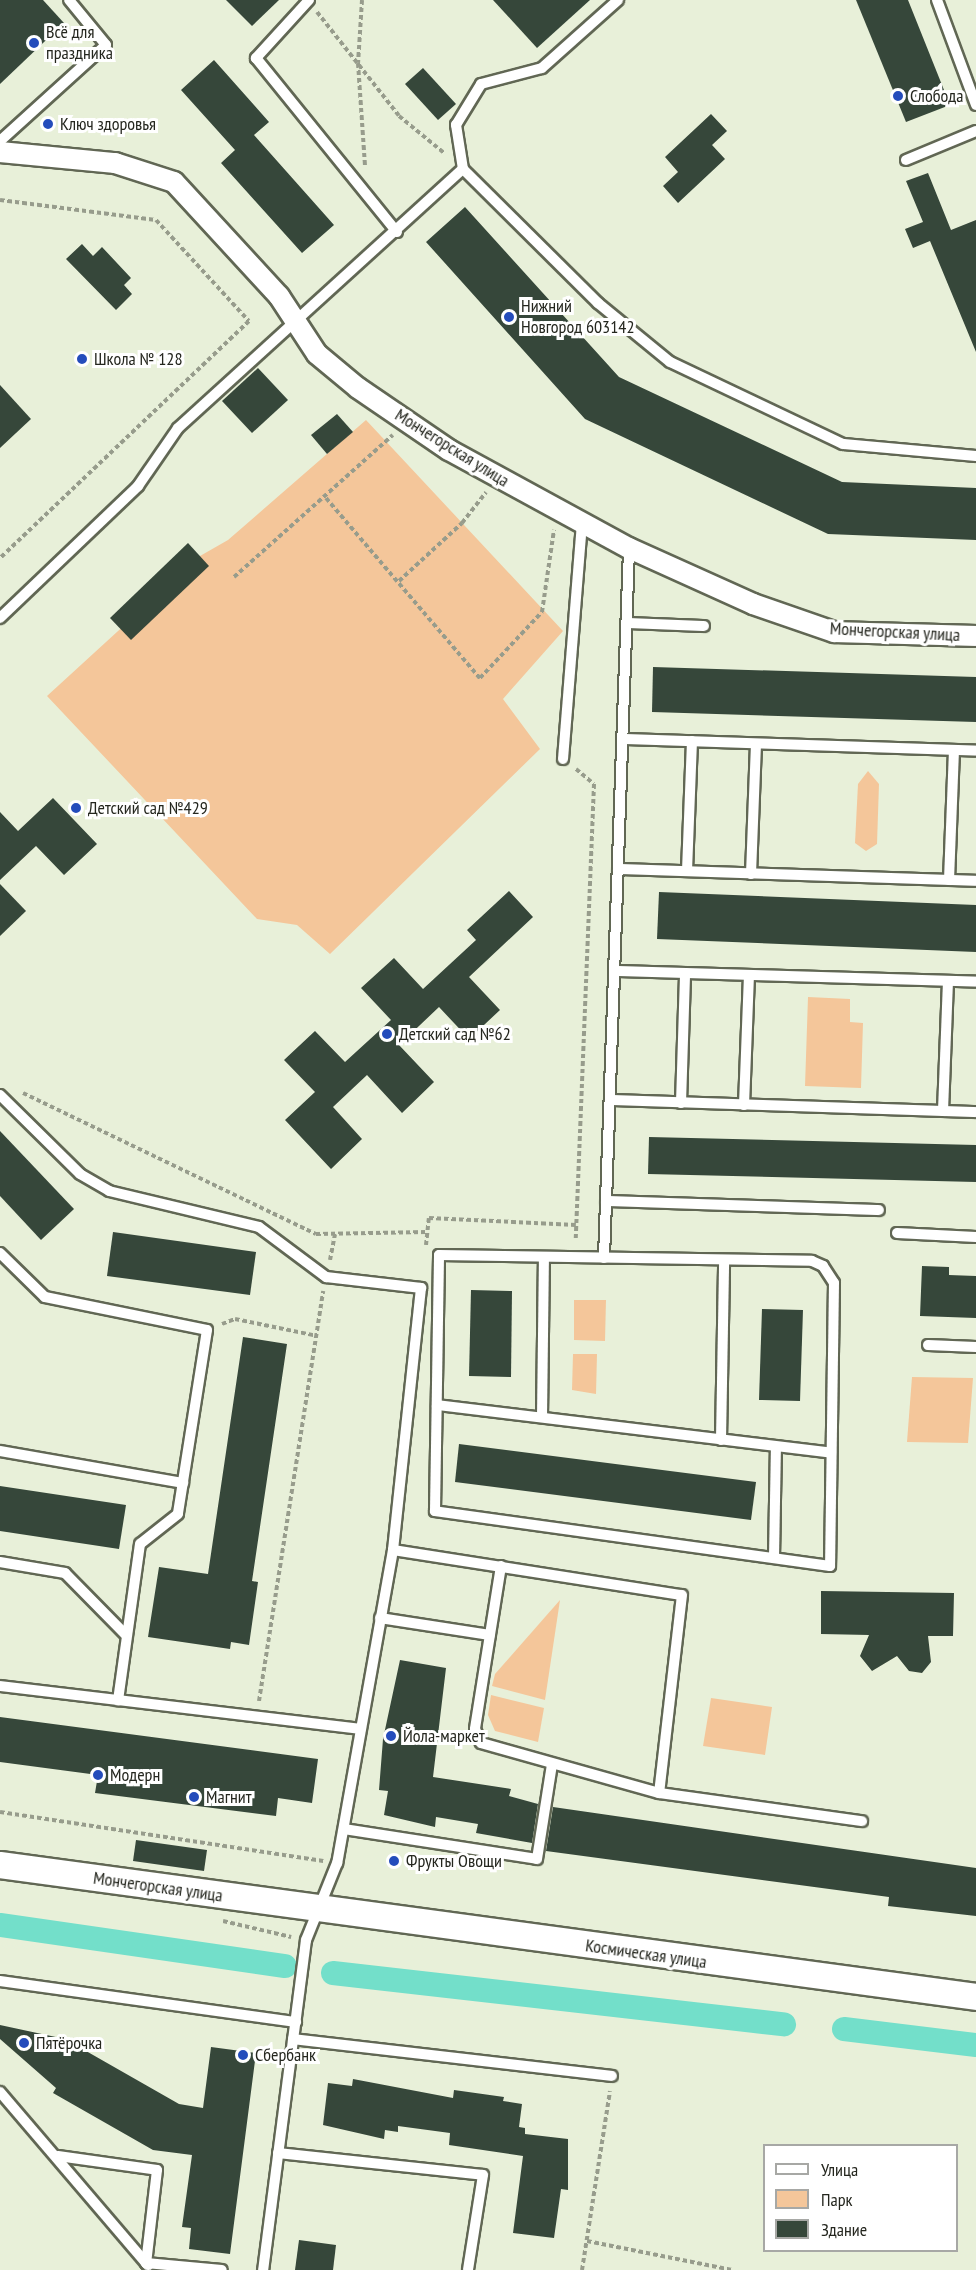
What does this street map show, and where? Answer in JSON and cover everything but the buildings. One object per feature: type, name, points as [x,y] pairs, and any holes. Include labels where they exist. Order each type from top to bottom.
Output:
[{"type":"street","name":"Мончегорская улица","points":[[0,152],[115,163],[174,182],[279,296],[317,354],[403,419],[497,477],[629,548],[753,604],[834,632],[976,636]]},
{"type":"street","name":"Мончегорская улица","points":[[0,1865],[317,1910]]},
{"type":"street","name":"Космическая улица","points":[[317,1910],[976,1997]]},
{"type":"lane","points":[[0,141],[106,45],[69,0]]},
{"type":"lane","points":[[308,0],[256,58],[367,192],[397,232]]},
{"type":"lane","points":[[618,0],[542,68],[481,84],[456,125],[463,169],[598,303],[670,362],[843,444],[976,456]]},
{"type":"lane","points":[[937,0],[976,105]]},
{"type":"lane","points":[[906,160],[976,131]]},
{"type":"lane","points":[[0,618],[138,486],[178,428],[263,346],[297,323],[463,169]]},
{"type":"lane","points":[[564,759],[582,522]]},
{"type":"lane","points":[[604,1258],[629,548]]},
{"type":"lane","points":[[627,623],[704,626]]},
{"type":"lane","points":[[623,739],[976,751]]},
{"type":"lane","points":[[687,871],[692,741]]},
{"type":"lane","points":[[751,874],[756,744]]},
{"type":"lane","points":[[949,880],[954,750]]},
{"type":"lane","points":[[618,869],[976,881]]},
{"type":"lane","points":[[615,971],[976,982]]},
{"type":"lane","points":[[681,1102],[686,973]]},
{"type":"lane","points":[[744,1105],[748,975]]},
{"type":"lane","points":[[943,1111],[948,981]]},
{"type":"lane","points":[[0,1095],[80,1174],[109,1191],[259,1227],[326,1277],[422,1288],[393,1550],[337,1863],[306,1940],[263,2270]]},
{"type":"lane","points":[[610,1100],[976,1112]]},
{"type":"lane","points":[[606,1201],[879,1210]]},
{"type":"lane","points":[[897,1233],[976,1237]]},
{"type":"lane","points":[[0,1253],[45,1297],[207,1330],[178,1515],[140,1545],[118,1700]]},
{"type":"lane","points":[[439,1255],[604,1258],[812,1261],[831,1275],[830,1566],[435,1511],[439,1255]]},
{"type":"lane","points":[[542,1418],[544,1257]]},
{"type":"lane","points":[[720,1440],[724,1260]]},
{"type":"lane","points":[[928,1344],[976,1347]]},
{"type":"lane","points":[[436,1405],[831,1453]]},
{"type":"lane","points":[[774,1558],[776,1447]]},
{"type":"lane","points":[[0,1451],[183,1483]]},
{"type":"lane","points":[[393,1550],[682,1595],[659,1793]]},
{"type":"lane","points":[[0,1562],[65,1573],[126,1635]]},
{"type":"lane","points":[[501,1566],[477,1736],[488,1747],[659,1793],[862,1821]]},
{"type":"lane","points":[[380,1618],[490,1635]]},
{"type":"lane","points":[[0,1686],[360,1729]]},
{"type":"lane","points":[[344,1829],[537,1859],[552,1764]]},
{"type":"lane","points":[[0,1981],[296,2022]]},
{"type":"lane","points":[[293,2039],[612,2076]]},
{"type":"lane","points":[[0,2092],[58,2156],[149,2266],[222,2270]]},
{"type":"lane","points":[[278,2153],[483,2175],[468,2270]]},
{"type":"lane","points":[[58,2156],[157,2170],[149,2266]]},
{"type":"path","points":[[308,0],[399,116],[463,169]]},
{"type":"path","points":[[362,0],[358,63],[367,192]]},
{"type":"path","points":[[0,200],[156,220],[249,321],[0,558]]},
{"type":"path","points":[[234,578],[389,442],[403,419]]},
{"type":"path","points":[[399,581],[462,523],[497,477]]},
{"type":"path","points":[[326,498],[480,678],[542,612],[558,509]]},
{"type":"path","points":[[422,1288],[429,1218],[576,1225],[594,784],[564,759]]},
{"type":"path","points":[[10,1087],[316,1234],[427,1232]]},
{"type":"path","points":[[257,1717],[313,1335],[335,1234]]},
{"type":"path","points":[[207,1330],[235,1318],[313,1335]]},
{"type":"path","points":[[0,1812],[337,1863]]},
{"type":"path","points":[[582,2270],[612,2076]]},
{"type":"path","points":[[587,2241],[732,2270]]},
{"type":"green space","points":[[366,420],[563,631],[503,699],[540,749],[330,954],[297,925],[257,919],[47,696],[200,556],[228,540]]},
{"type":"green space","points":[[868,771],[879,784],[877,844],[866,851],[855,843],[858,784]]},
{"type":"green space","points":[[808,997],[850,999],[850,1022],[863,1023],[861,1088],[805,1086]]},
{"type":"green space","points":[[574,1300],[606,1300],[605,1341],[574,1340]]},
{"type":"green space","points":[[573,1354],[597,1354],[596,1394],[572,1390]]},
{"type":"green space","points":[[912,1377],[973,1378],[968,1443],[907,1442]]},
{"type":"green space","points":[[560,1600],[545,1700],[492,1686],[495,1674]]},
{"type":"green space","points":[[491,1695],[544,1708],[538,1742],[495,1731],[488,1715]]},
{"type":"green space","points":[[711,1698],[772,1707],[765,1755],[703,1746]]},
{"type":"waterway","points":[[0,1925],[285,1966]]},
{"type":"waterway","points":[[333,1973],[784,2024]]},
{"type":"waterway","points":[[844,2029],[976,2045]]},
{"type":"place","name":"Всё для праздника","points":[[34,43]]},
{"type":"place","name":"Слобода","points":[[898,96]]},
{"type":"place","name":"Ключ здоровья","points":[[48,124]]},
{"type":"place","name":"Нижний Новгород 603142","points":[[509,317]]},
{"type":"place","name":"Школа № 128","points":[[82,359]]},
{"type":"place","name":"Детский сад №429","points":[[76,808]]},
{"type":"place","name":"Детский сад №62","points":[[387,1034]]},
{"type":"place","name":"Йола-маркет","points":[[391,1736]]},
{"type":"place","name":"Модерн","points":[[98,1775]]},
{"type":"place","name":"Магнит","points":[[194,1797]]},
{"type":"place","name":"Фрукты Овощи","points":[[394,1861]]},
{"type":"place","name":"Пятёрочка","points":[[24,2043]]},
{"type":"place","name":"Сбербанк","points":[[243,2055]]}]
